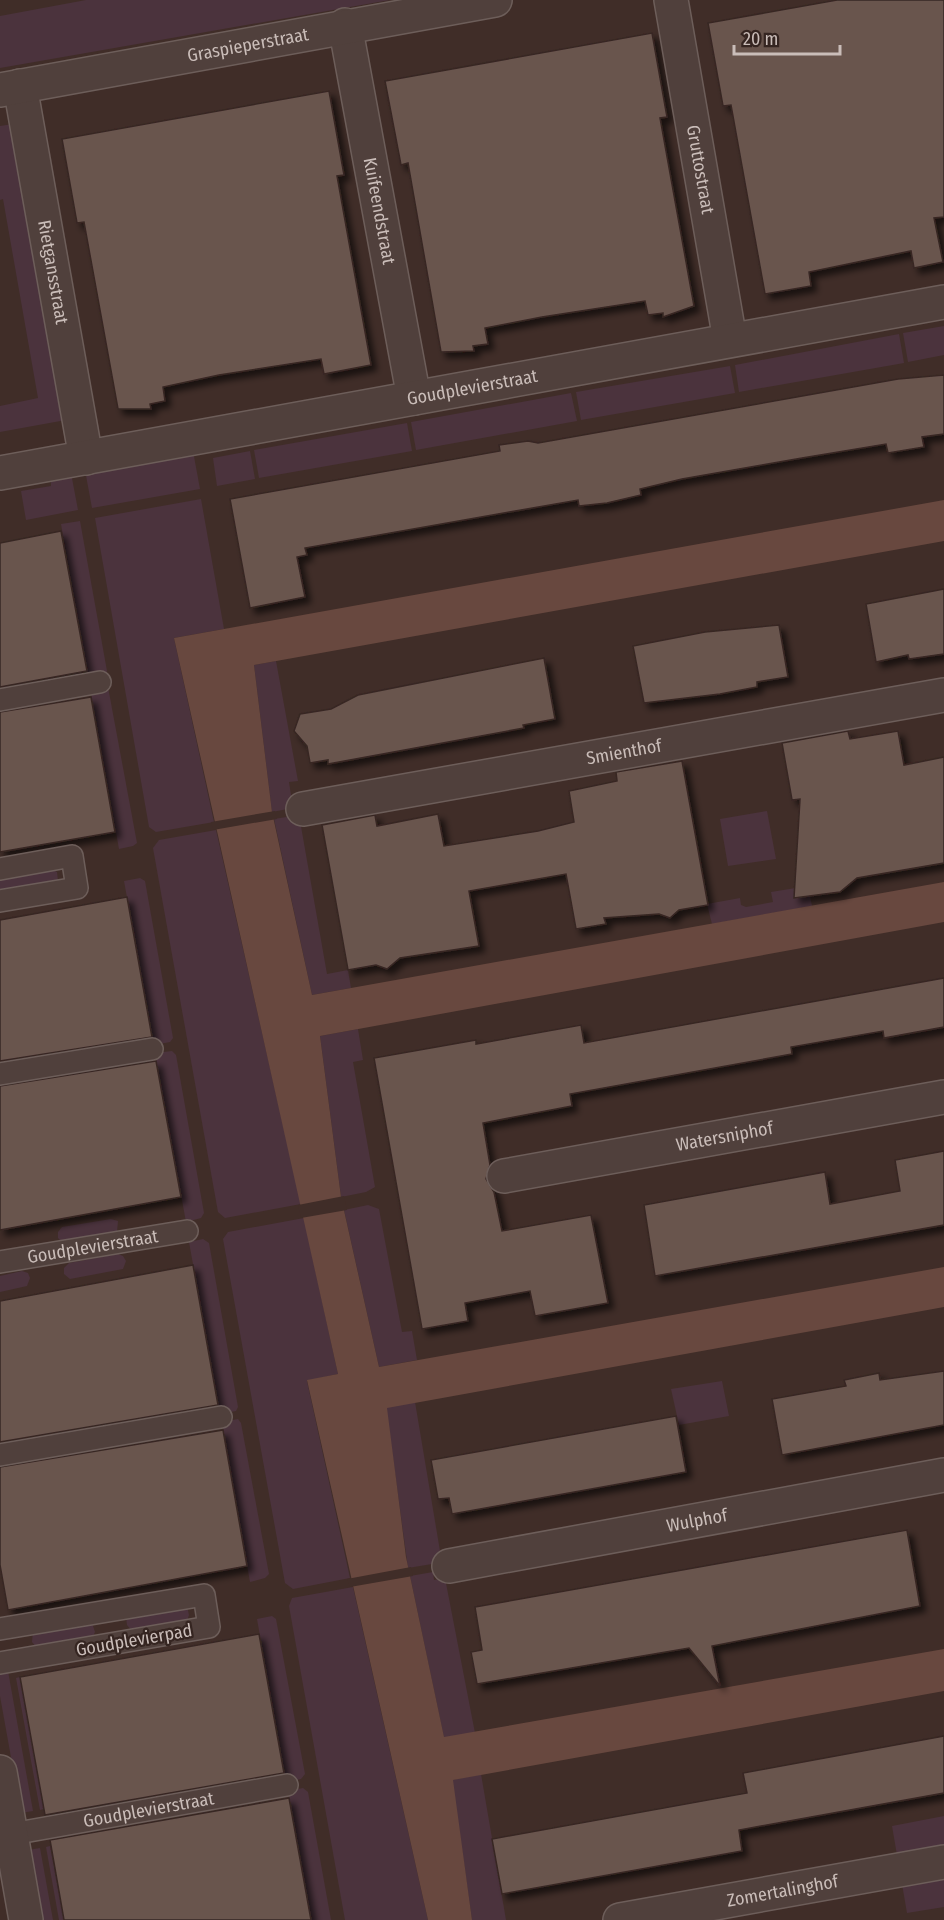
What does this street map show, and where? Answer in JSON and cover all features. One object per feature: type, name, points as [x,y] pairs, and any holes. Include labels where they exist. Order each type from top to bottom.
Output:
[{"type":"street","name":"Graspieperstraat","points":[[10,88],[495,0]]},
{"type":"street","name":"Gruttostraat","points":[[671,0],[730,340]]},
{"type":"street","name":"Kuifeendstraat","points":[[345,26],[414,398]]},
{"type":"street","name":"Rietgansstraat","points":[[10,88],[86,458]]},
{"type":"street","name":"Goudplevierstraat","points":[[0,473],[944,302]]},
{"type":"street","name":"Smienthof","points":[[303,809],[944,695]]},
{"type":"street","name":"Watersniphof","points":[[504,1176],[944,1097]]},
{"type":"street","name":"Wulphof","points":[[449,1566],[944,1475]]},
{"type":"street","points":[[0,1772],[6,1835],[26,1920]]},
{"type":"street","name":"Zomertalinghof","points":[[620,1920],[944,1862]]},
{"type":"lane","points":[[0,700],[100,682]]},
{"type":"lane","points":[[0,868],[72,856],[77,888],[0,901]]},
{"type":"lane","points":[[0,1074],[152,1049]]},
{"type":"lane","name":"Goudplevierstraat","points":[[0,1262],[187,1231]]},
{"type":"lane","points":[[0,1455],[221,1417]]},
{"type":"lane","name":"Goudplevierpad","points":[[0,1629],[204,1595],[209,1627],[0,1664]]},
{"type":"lane","name":"Goudplevierstraat","points":[[6,1835],[286,1785]]},
{"type":"shaded area","points":[[86,0],[390,0],[0,68],[0,16]]},
{"type":"shaded area","points":[[13,124],[66,420],[0,432],[0,406],[38,398],[3,199],[0,200],[0,126]]},
{"type":"shaded area","points":[[944,326],[944,355],[908,362],[903,333]]},
{"type":"shaded area","points":[[899,334],[904,363],[739,392],[735,365]]},
{"type":"shaded area","points":[[730,366],[735,393],[581,420],[576,392]]},
{"type":"shaded area","points":[[571,393],[577,421],[416,450],[411,422]]},
{"type":"shaded area","points":[[407,423],[412,451],[259,478],[254,450]]},
{"type":"shaded area","points":[[193,451],[200,489],[92,508],[85,470]]},
{"type":"shaded area","points":[[250,451],[255,479],[217,486],[213,458]]},
{"type":"shaded area","points":[[71,473],[78,510],[26,520],[21,491],[51,486],[51,476]]},
{"type":"shaded area","points":[[201,499],[224,629],[174,638],[214,822],[156,832],[149,827],[95,518]]},
{"type":"shaded area","points":[[944,500],[944,541],[254,665],[272,812],[312,995],[944,882],[944,922],[320,1036],[341,1197],[379,1367],[944,1267],[944,1307],[387,1408],[406,1557],[444,1737],[944,1649],[944,1691],[453,1780],[472,1920],[428,1920],[307,1380],[338,1374],[174,638]]},
{"type":"shaded area","points":[[80,521],[107,671],[105,676],[89,680],[61,524]]},
{"type":"shaded area","points":[[276,661],[298,781],[289,782],[293,808],[272,812],[254,665]]},
{"type":"shaded area","points":[[108,687],[137,843],[119,849],[90,688]]},
{"type":"shaded area","points":[[767,811],[776,859],[728,866],[720,819]]},
{"type":"shaded area","points":[[299,815],[327,974],[348,970],[351,988],[312,995],[274,819]]},
{"type":"shaded area","points":[[216,830],[301,1204],[225,1218],[218,1212],[153,848],[159,840]]},
{"type":"shaded area","points":[[51,869],[57,872],[58,881],[0,894],[0,878]]},
{"type":"shaded area","points":[[140,878],[145,881],[173,1038],[170,1042],[154,1045],[124,881]]},
{"type":"shaded area","points":[[808,886],[812,906],[712,924],[707,904],[740,898],[741,905],[746,907],[773,902],[771,892]]},
{"type":"shaded area","points":[[358,1029],[363,1060],[353,1062],[375,1187],[366,1192],[341,1197],[320,1036]]},
{"type":"shaded area","points":[[172,1051],[176,1055],[204,1213],[201,1218],[186,1222],[155,1053]]},
{"type":"shaded area","points":[[368,1205],[379,1209],[402,1332],[412,1331],[417,1360],[379,1367],[344,1210]]},
{"type":"shaded area","points":[[304,1218],[338,1374],[307,1381],[350,1578],[293,1589],[285,1583],[223,1239],[228,1232]]},
{"type":"shaded area","points":[[111,1219],[118,1221],[117,1232],[62,1242],[58,1238],[58,1232],[62,1227]]},
{"type":"shaded area","points":[[203,1239],[209,1243],[238,1407],[236,1411],[220,1414],[189,1242]]},
{"type":"shaded area","points":[[118,1254],[126,1261],[123,1269],[70,1279],[64,1274],[64,1268],[69,1263]]},
{"type":"shaded area","points":[[22,1271],[28,1273],[30,1278],[27,1286],[0,1292],[0,1276]]},
{"type":"shaded area","points":[[722,1381],[729,1416],[679,1425],[671,1389]]},
{"type":"shaded area","points":[[415,1402],[441,1557],[432,1564],[408,1568],[386,1407]]},
{"type":"shaded area","points":[[238,1419],[241,1423],[269,1574],[265,1578],[250,1582],[222,1422]]},
{"type":"shaded area","points":[[433,1572],[434,1580],[445,1578],[475,1733],[444,1738],[410,1576]]},
{"type":"shaded area","points":[[353,1587],[428,1920],[345,1920],[289,1606],[292,1598]]},
{"type":"shaded area","points":[[187,1606],[189,1615],[187,1621],[132,1631],[127,1625],[126,1617]]},
{"type":"shaded area","points":[[272,1616],[276,1619],[305,1774],[301,1779],[286,1782],[257,1619]]},
{"type":"shaded area","points":[[92,1623],[95,1632],[92,1638],[37,1648],[32,1642],[33,1631]]},
{"type":"shaded area","points":[[8,1671],[33,1811],[21,1813],[0,1696],[0,1673]]},
{"type":"shaded area","points":[[20,1677],[44,1809],[40,1810],[16,1678]]},
{"type":"shaded area","points":[[481,1774],[506,1920],[472,1920],[452,1780]]},
{"type":"shaded area","points":[[303,1788],[308,1792],[331,1920],[311,1920],[288,1791]]},
{"type":"shaded area","points":[[944,1816],[944,1907],[907,1913],[892,1826]]},
{"type":"shaded area","points":[[50,1846],[64,1920],[59,1920],[46,1847]]},
{"type":"shaded area","points":[[40,1848],[53,1920],[40,1920],[28,1850]]},
{"type":"pier","points":[[275,811],[277,819],[213,830],[211,822]]},
{"type":"pier","points":[[344,1196],[347,1210],[301,1218],[298,1205]]},
{"type":"pier","points":[[411,1567],[413,1576],[350,1587],[347,1579]]},
{"type":"building","points":[[837,0],[944,0],[944,217],[934,218],[943,262],[914,268],[911,251],[809,272],[811,286],[765,294],[731,105],[723,106],[708,23]]},
{"type":"building","points":[[652,33],[667,117],[660,118],[694,306],[663,317],[663,313],[648,315],[645,301],[542,317],[485,328],[488,344],[473,346],[474,351],[441,352],[408,163],[401,165],[385,81]]},
{"type":"building","points":[[329,91],[344,175],[337,176],[371,365],[324,374],[321,359],[219,375],[163,387],[165,401],[150,404],[151,409],[118,409],[84,222],[77,223],[62,139]]},
{"type":"building","points":[[944,375],[944,434],[922,437],[924,447],[888,453],[886,444],[682,479],[640,489],[641,495],[607,503],[579,506],[578,500],[305,548],[307,555],[297,557],[305,597],[250,608],[230,499],[500,451],[499,445],[528,441],[538,443],[898,379]]},
{"type":"building","points":[[61,531],[87,671],[0,687],[0,543]]},
{"type":"building","points":[[944,589],[944,654],[909,659],[908,655],[876,662],[866,604]]},
{"type":"building","points":[[779,625],[788,677],[757,682],[757,687],[720,694],[644,703],[633,646],[705,632]]},
{"type":"building","points":[[544,658],[555,719],[523,725],[524,728],[328,764],[328,760],[310,763],[307,746],[294,731],[300,714],[331,709],[358,695]]},
{"type":"building","points":[[91,697],[115,832],[0,852],[0,712]]},
{"type":"building","points":[[848,731],[850,739],[898,731],[904,765],[944,757],[944,863],[857,878],[840,892],[794,898],[800,799],[792,800],[782,743]]},
{"type":"building","points":[[682,761],[708,905],[679,910],[670,918],[659,914],[604,918],[606,924],[576,929],[566,874],[469,891],[479,946],[400,958],[387,969],[376,965],[348,970],[322,825],[375,815],[377,826],[438,814],[444,846],[538,831],[574,822],[569,791],[617,781],[616,772]]},
{"type":"building","points":[[127,897],[152,1037],[0,1061],[0,920]]},
{"type":"building","points":[[944,978],[944,1027],[884,1038],[883,1031],[791,1047],[792,1054],[570,1094],[572,1106],[483,1123],[490,1165],[486,1179],[494,1192],[502,1231],[591,1215],[608,1303],[535,1316],[530,1291],[465,1303],[468,1321],[422,1329],[374,1058],[476,1040],[476,1044],[581,1025],[584,1043]]},
{"type":"building","points":[[156,1061],[181,1197],[0,1230],[0,1086]]},
{"type":"building","points":[[944,1151],[944,1225],[655,1276],[644,1205],[825,1172],[830,1204],[900,1191],[895,1160]]},
{"type":"building","points":[[193,1265],[218,1405],[0,1442],[0,1301]]},
{"type":"building","points":[[944,1371],[944,1425],[782,1455],[772,1399],[846,1386],[844,1380],[879,1373],[880,1380]]},
{"type":"building","points":[[676,1416],[686,1472],[452,1514],[449,1498],[438,1499],[431,1460]]},
{"type":"building","points":[[223,1430],[247,1566],[8,1610],[0,1565],[0,1467]]},
{"type":"building","points":[[907,1530],[920,1606],[712,1646],[720,1686],[689,1648],[477,1684],[471,1652],[482,1650],[475,1607]]},
{"type":"building","points":[[259,1634],[284,1773],[45,1815],[20,1677]]},
{"type":"building","points":[[944,1736],[944,1793],[739,1830],[742,1851],[502,1894],[492,1839],[747,1793],[743,1773]]},
{"type":"building","points":[[289,1798],[311,1920],[64,1920],[50,1840]]}]
